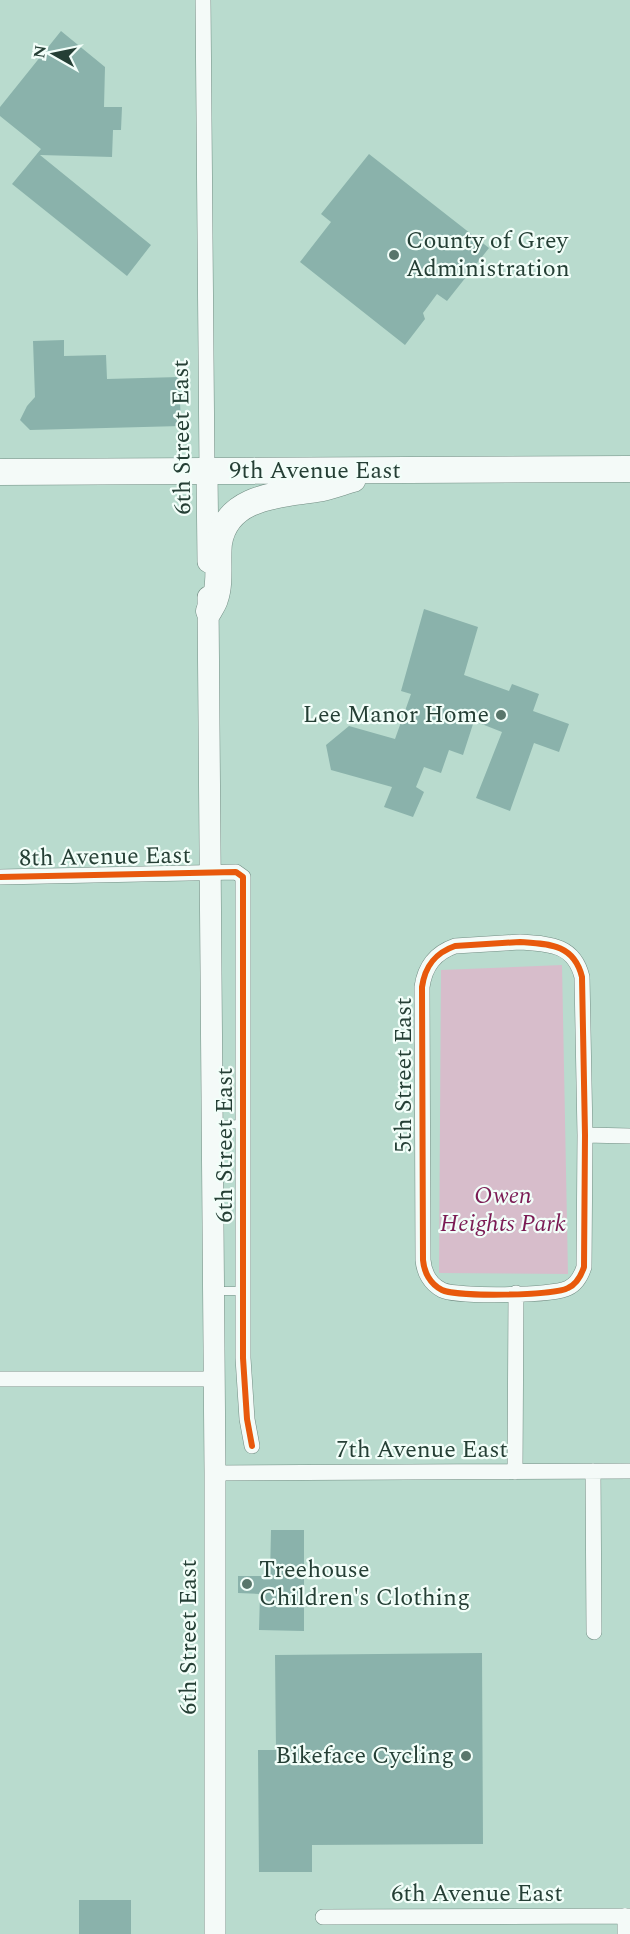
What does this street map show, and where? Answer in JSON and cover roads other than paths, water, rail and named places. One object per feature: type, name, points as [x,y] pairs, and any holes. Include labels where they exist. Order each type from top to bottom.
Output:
[{"type":"highway","name":"9th Avenue East","points":[[0,472],[630,469]]},
{"type":"highway","points":[[208,611],[216,598],[219,541],[227,522],[239,510],[258,498],[319,489],[380,471]]},
{"type":"main road","name":"6th Street East","points":[[207,471],[215,1473],[215,1934]]},
{"type":"street","name":"6th Street East","points":[[203,0],[207,471]]},
{"type":"street","name":"6th Street East","points":[[210,873],[236,872],[243,877],[244,1389],[252,1446]]},
{"type":"street","name":"8th Avenue East","points":[[0,877],[210,873]]},
{"type":"street","name":"5th Street East","points":[[520,942],[556,946],[573,958],[583,981],[585,1135],[584,1264],[574,1284],[560,1291],[457,1293],[446,1292],[432,1282],[424,1266],[422,987],[427,969],[438,954],[446,949],[465,944],[520,942]]},
{"type":"street","points":[[585,1135],[630,1136]]},
{"type":"street","points":[[515,1472],[516,1293]]},
{"type":"street","points":[[0,1379],[214,1378]]},
{"type":"street","points":[[593,1471],[594,1632]]},
{"type":"street","name":"7th Avenue East","points":[[215,1473],[630,1471]]},
{"type":"street","points":[[625,1934],[628,1916]]},
{"type":"street","name":"6th Avenue East","points":[[323,1917],[628,1916]]},
{"type":"lane","points":[[212,1125],[243,1124]]},
{"type":"lane","points":[[213,1291],[243,1291]]},
{"type":"place","name":"County of Grey Administration","points":[[394,255]]},
{"type":"place","name":"Lee Manor Home","points":[[501,715]]},
{"type":"place","name":"Treehouse Children's Clothing","points":[[247,1584]]},
{"type":"place","name":"Bikeface Cycling","points":[[466,1756]]},
{"type":"park label","name":"Owen Heights Park","points":[[503,1210]]}]
